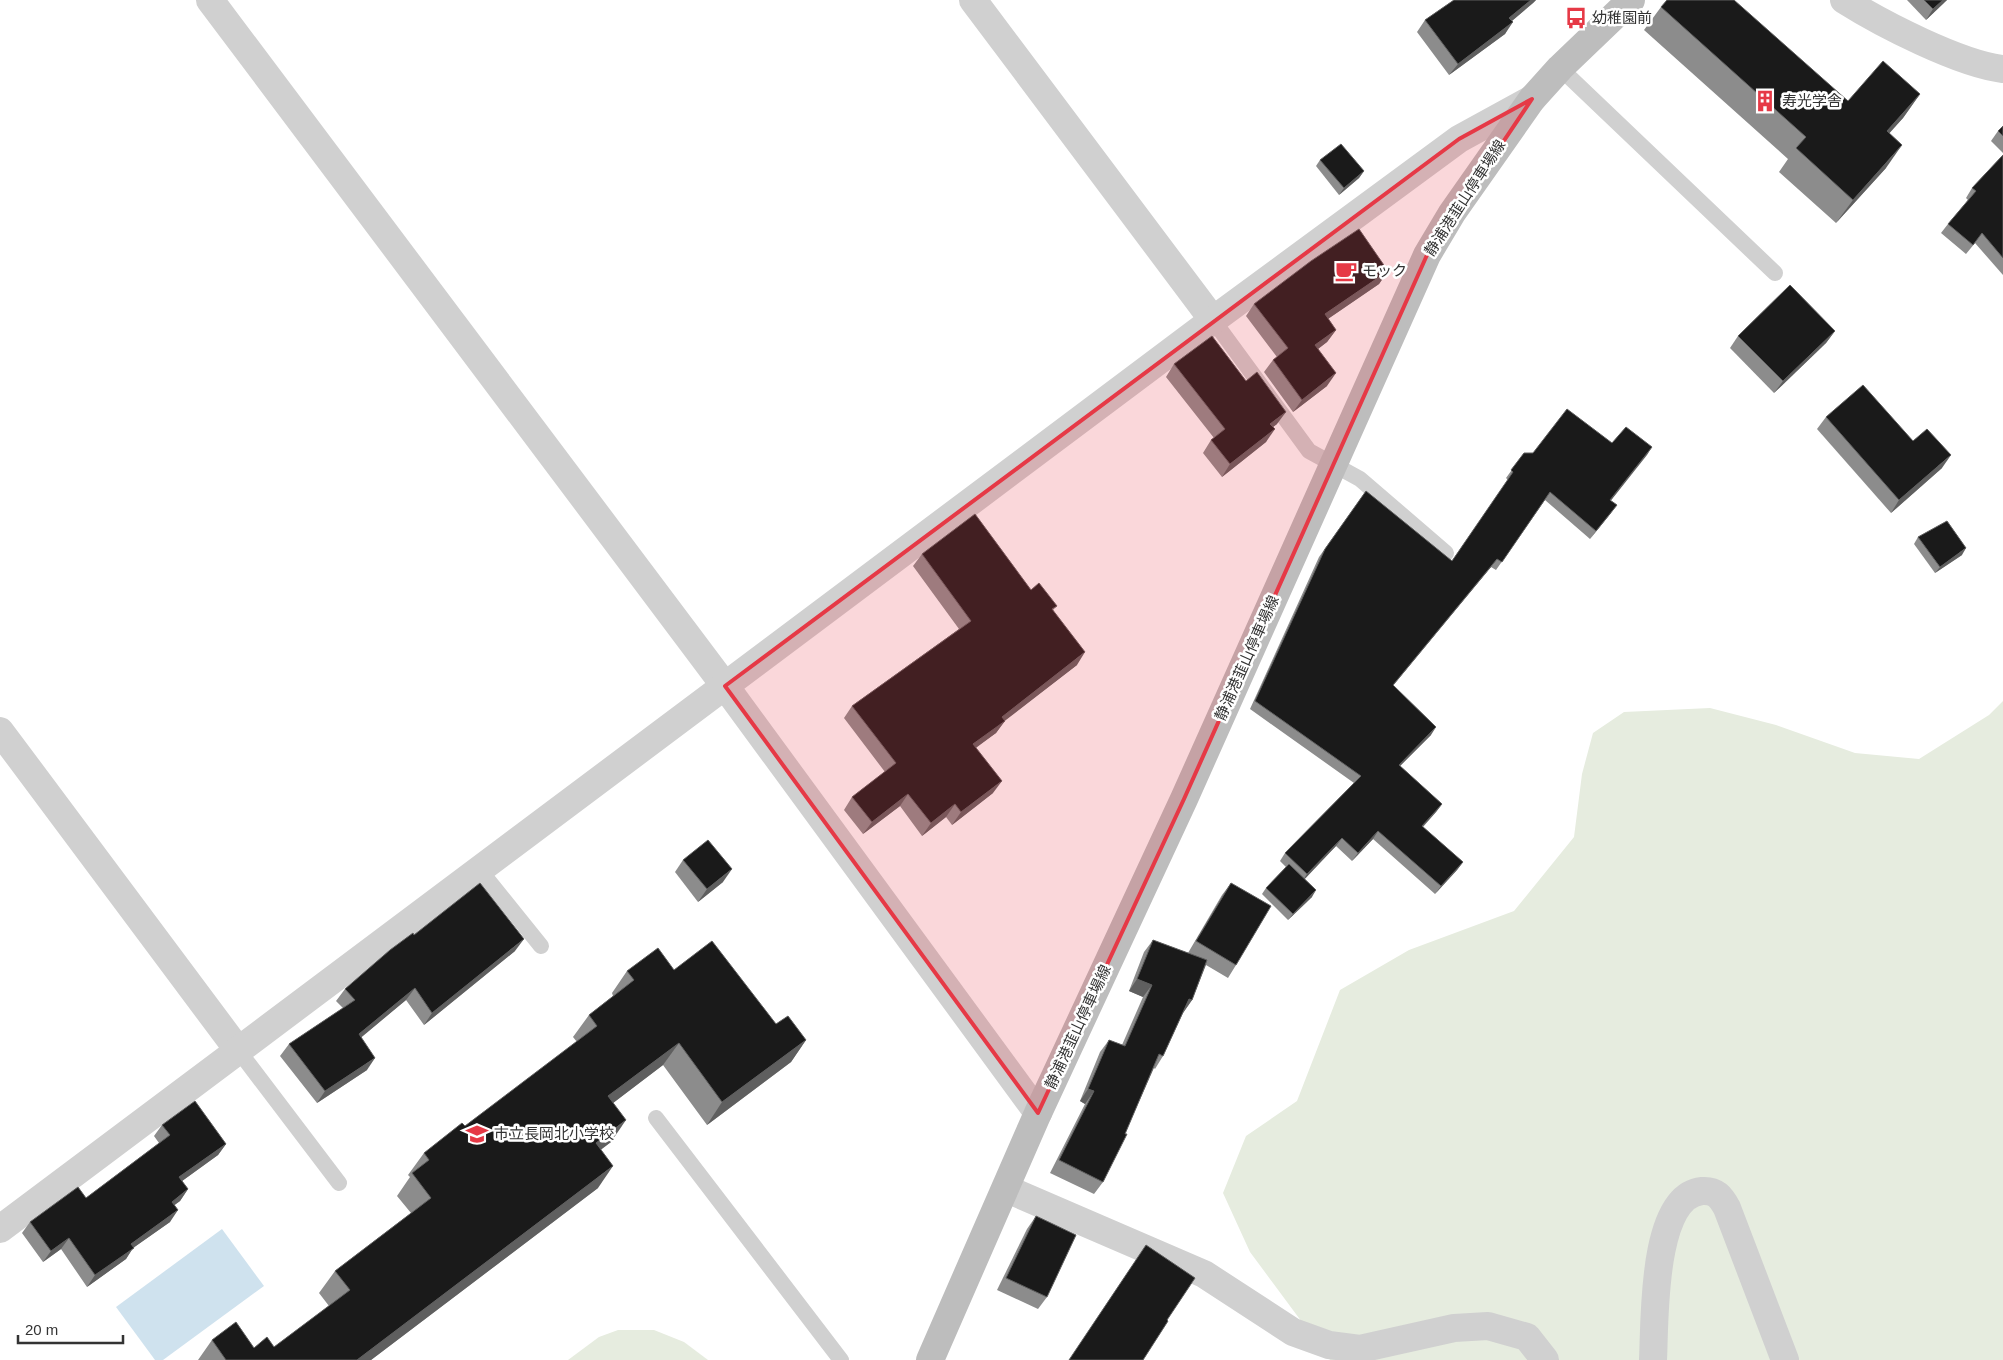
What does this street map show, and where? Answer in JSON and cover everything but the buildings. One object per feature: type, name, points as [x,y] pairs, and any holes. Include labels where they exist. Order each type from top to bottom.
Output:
[{"type":"main road","name":"静浦港韮山停車場線","points":[[930,1360],[1038,1114],[1184,799],[1426,255],[1452,213],[1532,99],[1560,68],[1631,0]]},
{"type":"street","points":[[210,0],[725,686],[1038,1114]]},
{"type":"street","points":[[973,0],[1213,320]]},
{"type":"street","points":[[1844,0],[1901,31],[1984,67],[2003,68]]},
{"type":"street","points":[[0,1229],[479,868],[1213,320],[1459,139],[1532,99]]},
{"type":"street","points":[[0,731],[238,1050]]},
{"type":"street","points":[[1006,1189],[1204,1274],[1293,1332],[1329,1345],[1360,1349],[1454,1328],[1488,1326],[1512,1331],[1527,1337],[1545,1360]]},
{"type":"street","points":[[1653,1360],[1656,1280],[1668,1225],[1679,1203],[1690,1194],[1711,1191],[1721,1196],[1727,1208],[1785,1360]]},
{"type":"lane","points":[[1560,68],[1775,273]]},
{"type":"lane","points":[[1213,320],[1309,451],[1332,466],[1360,479],[1446,553]]},
{"type":"lane","points":[[479,868],[541,946]]},
{"type":"lane","points":[[238,1050],[340,1183]]},
{"type":"lane","points":[[656,1118],[841,1360]]},
{"type":"highlighted area","points":[[1532,99],[1427,255],[1184,799],[1038,1113],[725,686],[1459,139]]},
{"type":"shaded area","points":[[2003,701],[2003,1360],[1330,1360],[1250,1252],[1223,1193],[1246,1136],[1297,1101],[1340,990],[1409,950],[1514,911],[1574,837],[1582,774],[1593,733],[1624,712],[1710,708],[1776,725],[1855,753],[1919,759],[1989,715]]},
{"type":"shaded area","points":[[618,1330],[654,1330],[684,1342],[708,1360],[568,1360],[599,1337]]},
{"type":"water","points":[[222,1229],[264,1286],[163,1360],[155,1360],[116,1307]]},
{"type":"place","name":"幼稚園前","points":[[1576,18]]},
{"type":"place","name":"寿光学舎","points":[[1765,101]]},
{"type":"place","name":"モック","points":[[1346,271]]},
{"type":"place","name":"市立長岡北小学校","points":[[477,1134]]}]
